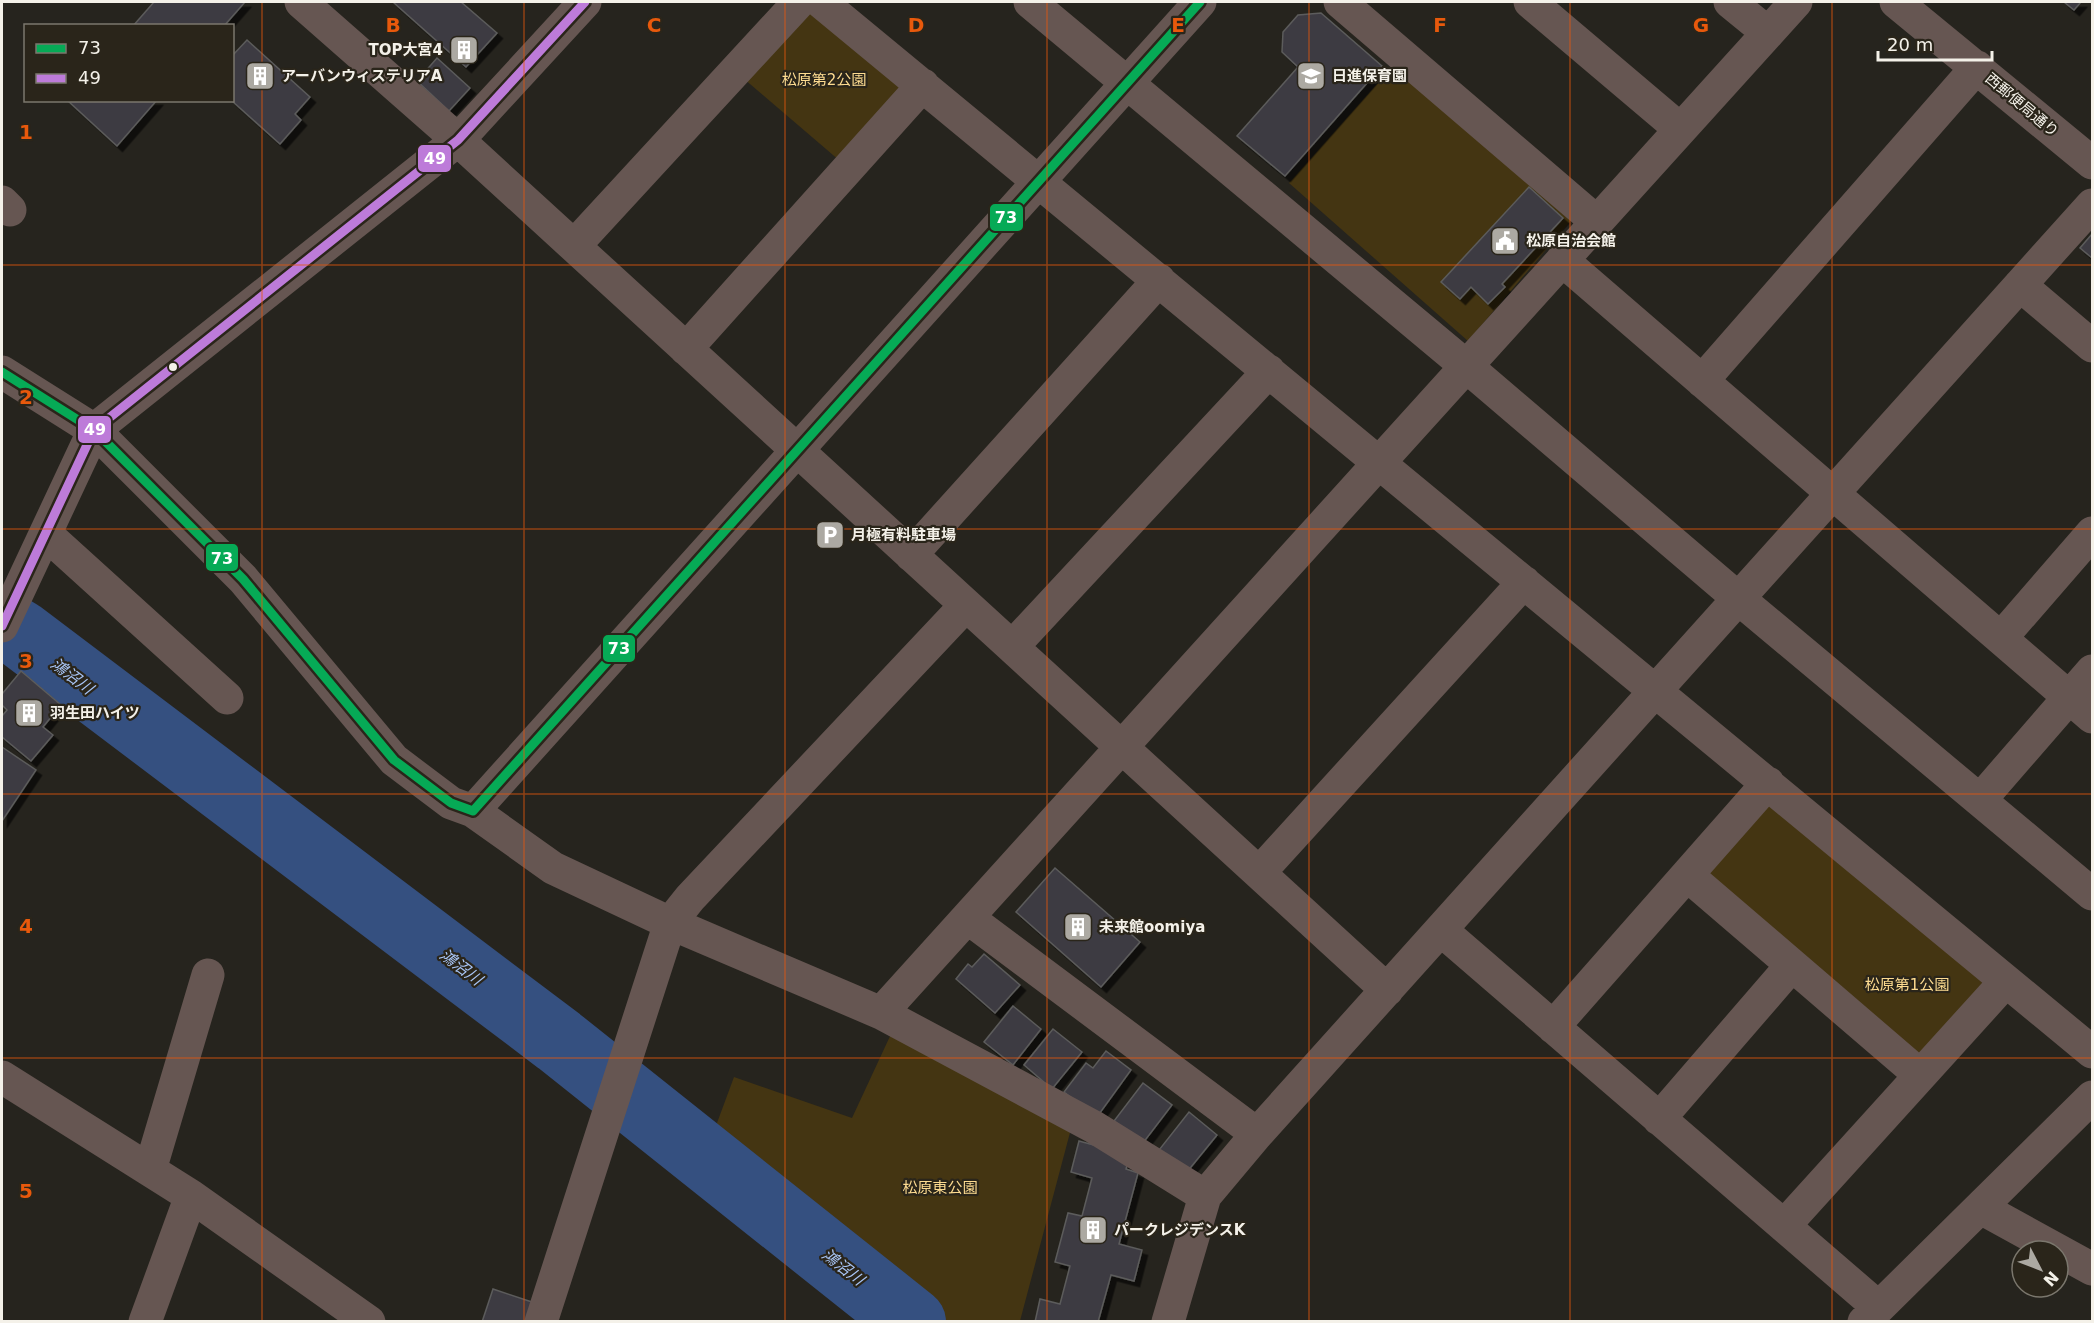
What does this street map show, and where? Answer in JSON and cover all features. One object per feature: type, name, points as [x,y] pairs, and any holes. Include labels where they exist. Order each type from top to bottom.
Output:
[{"type":"street","points":[[301,2],[458,140],[1387,990]]},
{"type":"street","points":[[574,246],[799,2]]},
{"type":"street","points":[[821,2],[2092,1052]]},
{"type":"street","points":[[1030,2],[2092,894]]},
{"type":"street","points":[[473,811],[1200,2]]},
{"type":"street","points":[[1340,2],[1597,222]]},
{"type":"street","points":[[1530,2],[1680,129]]},
{"type":"street","points":[[1730,2],[1768,33]]},
{"type":"street","points":[[881,1013],[1796,2]]},
{"type":"street","name":"西郵便局通り","points":[[1896,2],[2092,163]]},
{"type":"street","points":[[7,614],[94,430],[458,140],[579,3]]},
{"type":"street","points":[[1702,381],[1977,67]]},
{"type":"street","points":[[686,349],[923,85]]},
{"type":"street","points":[[1168,1322],[1205,1196],[1257,1134],[2092,205]]},
{"type":"street","points":[[1562,260],[2081,707]]},
{"type":"street","points":[[911,555],[1159,280]]},
{"type":"street","points":[[2020,285],[2092,346]]},
{"type":"street","points":[[1012,647],[1269,371]]},
{"type":"street","points":[[2,372],[94,430],[243,579],[394,760],[451,803],[473,811],[553,868],[669,923],[881,1013],[1094,1127],[1205,1196]]},
{"type":"street","points":[[2001,638],[2092,533]]},
{"type":"street","points":[[46,534],[227,698]]},
{"type":"street","points":[[1259,873],[1524,582]]},
{"type":"street","points":[[541,1322],[669,923],[966,605]]},
{"type":"street","points":[[1981,799],[2081,707],[2092,671]]},
{"type":"street","points":[[1553,1027],[1767,783]]},
{"type":"street","points":[[1687,875],[1920,1075]]},
{"type":"street","points":[[968,918],[1257,1134]]},
{"type":"street","points":[[1441,930],[1784,1226],[1871,1314],[2092,1097]]},
{"type":"street","points":[[1659,1119],[1792,965]]},
{"type":"street","points":[[150,1170],[208,975]]},
{"type":"street","points":[[1784,1226],[2006,981]]},
{"type":"street","points":[[2,1077],[191,1196],[369,1322]]},
{"type":"street","points":[[145,1322],[191,1196]]},
{"type":"street","points":[[1981,1208],[2092,1269]]},
{"type":"green space","name":"松原第2公園","points":[[808,2],[906,83],[840,161],[743,78]]},
{"type":"green space","points":[[1393,66],[1573,218],[1468,341],[1289,183]]},
{"type":"green space","name":"松原第1公園","points":[[1762,800],[1995,984],[1919,1069],[1694,875]]},
{"type":"green space","name":"松原東公園","points":[[898,1019],[1076,1110],[1020,1321],[928,1321],[707,1150],[734,1077],[852,1118]]},
{"type":"building","points":[[154,2],[245,2],[226,24],[135,24]]},
{"type":"building","name":"TOP大宮4","points":[[393,2],[461,2],[497,33],[466,67]]},
{"type":"building","points":[[2064,2],[2081,2],[2074,10]]},
{"type":"building","points":[[1321,13],[1382,66],[1285,176],[1237,136],[1298,67],[1282,52],[1283,32],[1298,15]]},
{"type":"building","name":"アーバンウィステリアA","points":[[247,40],[310,97],[295,114],[301,120],[280,144],[233,102],[234,54]]},
{"type":"building","points":[[437,58],[470,88],[449,111],[417,81]]},
{"type":"building","points":[[69,102],[155,102],[117,146]]},
{"type":"building","points":[[1529,187],[1563,218],[1502,284],[1505,287],[1488,304],[1471,287],[1460,299],[1441,282]]},
{"type":"building","points":[[2092,234],[2092,258],[2080,248]]},
{"type":"building","name":"羽生田ハイツ","points":[[21,671],[61,705],[43,727],[53,735],[31,761],[2,737],[2,716],[7,710],[2,705],[2,694]]},
{"type":"building","points":[[2,747],[36,770],[2,821]]},
{"type":"building","name":"未来館oomiya","points":[[1055,868],[1140,942],[1101,987],[1016,912]]},
{"type":"building","points":[[984,954],[1020,985],[995,1013],[956,979],[968,964],[972,967]]},
{"type":"building","points":[[1013,1006],[1041,1029],[1013,1065],[984,1042]]},
{"type":"building","points":[[1053,1029],[1082,1052],[1052,1089],[1024,1065]]},
{"type":"building","points":[[1106,1051],[1131,1070],[1097,1117],[1064,1092],[1086,1063],[1093,1068]]},
{"type":"building","points":[[1143,1083],[1172,1105],[1143,1143],[1114,1121]]},
{"type":"building","points":[[1189,1112],[1217,1135],[1187,1172],[1159,1150]]},
{"type":"building","name":"パークレジデンスK","points":[[1079,1141],[1130,1155],[1126,1169],[1138,1173],[1119,1244],[1142,1250],[1134,1281],[1111,1275],[1098,1322],[1035,1322],[1040,1299],[1060,1304],[1070,1266],[1055,1262],[1068,1213],[1082,1216],[1092,1178],[1071,1172]]},
{"type":"building","points":[[493,1289],[535,1303],[529,1322],[482,1322]]},
{"type":"waterway","name":"鴻沼川","points":[[2,623],[20,634],[559,1041],[912,1322]]},
{"type":"transit line","name":"49","points":[[2,626],[94,430],[458,140],[585,2]]},
{"type":"transit line","name":"73","points":[[2,372],[94,430],[243,579],[394,760],[451,803],[473,811],[1200,2]]},
{"type":"place","name":"TOP大宮4","points":[[464,50]]},
{"type":"place","name":"アーバンウィステリアA","points":[[260,76]]},
{"type":"place","name":"日進保育園","points":[[1311,76]]},
{"type":"place","name":"松原自治会館","points":[[1505,241]]},
{"type":"place","name":"月極有料駐車場","points":[[830,535]]},
{"type":"place","name":"羽生田ハイツ","points":[[29,713]]},
{"type":"place","name":"未来館oomiya","points":[[1078,927]]},
{"type":"place","name":"パークレジデンスK","points":[[1093,1230]]}]
